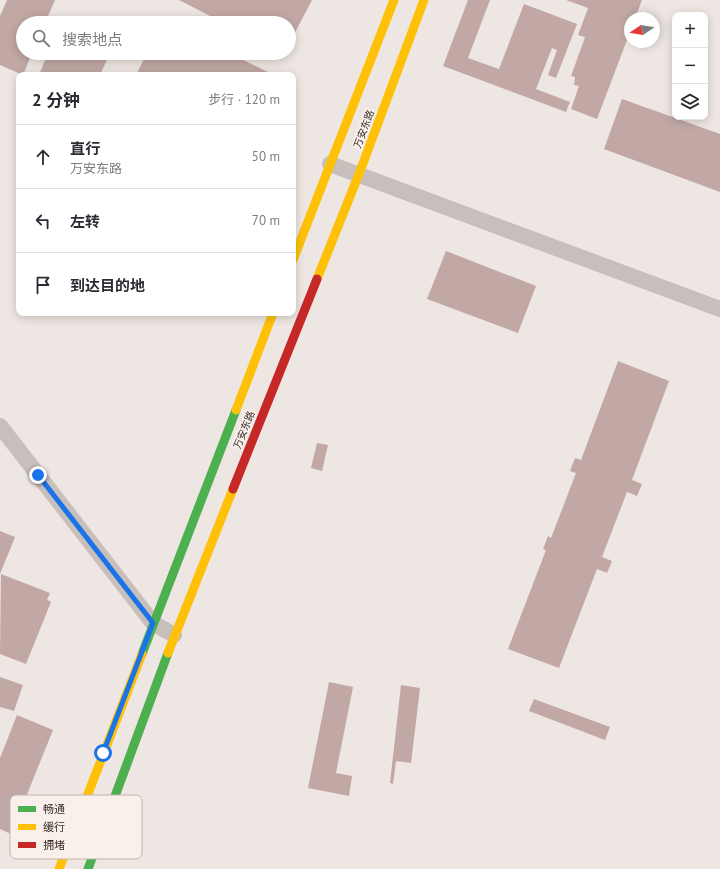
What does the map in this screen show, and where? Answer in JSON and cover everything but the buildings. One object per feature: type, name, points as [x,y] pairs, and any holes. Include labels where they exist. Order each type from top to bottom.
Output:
[{"type":"main road","name":"万安东路","points":[[296,252],[394,0]]},
{"type":"main road","name":"万安东路","points":[[115,795],[174,634],[359,174],[424,0]]},
{"type":"main road","name":"万安东路","points":[[87,795],[271,316]]},
{"type":"main road","name":"万安东路","points":[[59,869],[63,859]]},
{"type":"main road","name":"万安东路","points":[[88,869],[92,859]]},
{"type":"street","points":[[330,164],[720,309]]},
{"type":"street","points":[[0,426],[153,623],[174,634]]},
{"type":"traffic: fast","points":[[142,654],[236,410]]},
{"type":"traffic: fast","points":[[115,795],[168,653]]},
{"type":"traffic: fast","points":[[88,869],[92,859]]},
{"type":"traffic: slow","points":[[296,252],[394,0]]},
{"type":"traffic: slow","points":[[317,279],[359,174],[424,0]]},
{"type":"traffic: slow","points":[[236,410],[272,316]]},
{"type":"traffic: slow","points":[[168,653],[233,489]]},
{"type":"traffic: slow","points":[[88,795],[142,654]]},
{"type":"traffic: slow","points":[[59,869],[63,859]]},
{"type":"traffic: jam","points":[[233,489],[317,279]]},
{"type":"route","points":[[38,475],[153,623],[103,753]]}]
